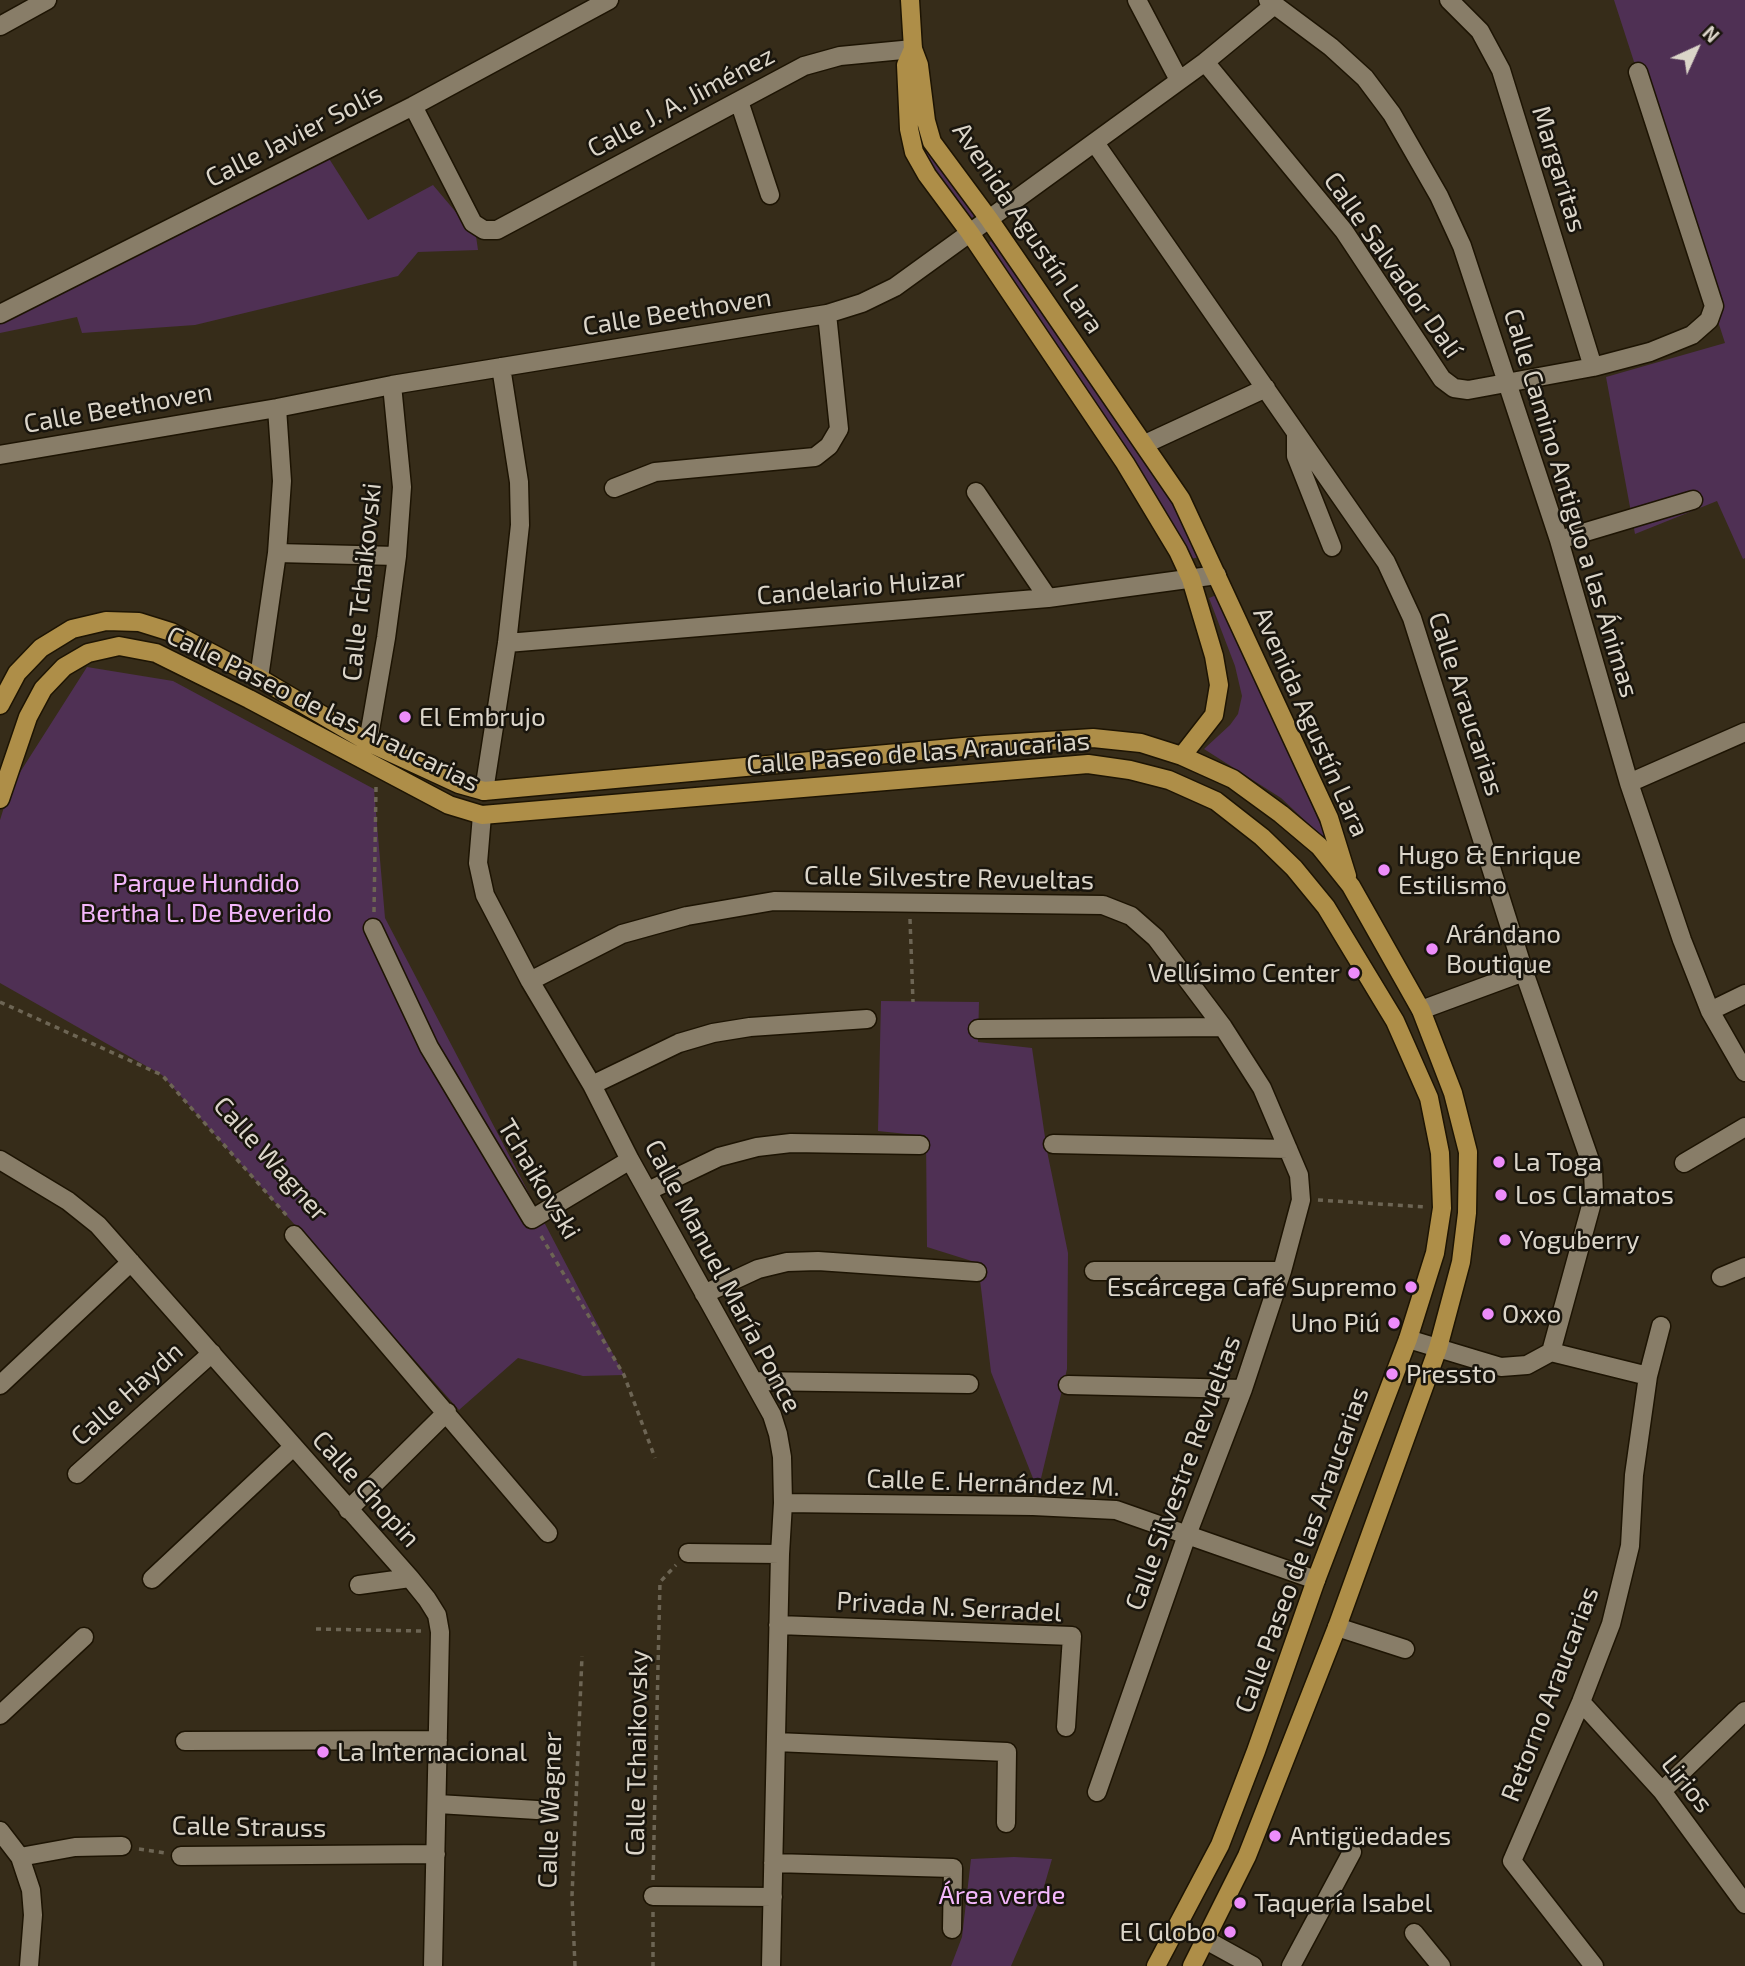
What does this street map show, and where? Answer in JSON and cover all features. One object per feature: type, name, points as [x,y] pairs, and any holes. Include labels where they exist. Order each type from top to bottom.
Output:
[{"type":"main road","points":[[910,0],[913,49]]},
{"type":"main road","name":"Avenida Agustín Lara","points":[[913,49],[919,65],[926,121],[932,142],[989,219],[1181,499],[1329,818],[1350,886]]},
{"type":"main road","name":"Avenida Agustín Lara","points":[[913,49],[906,65],[909,129],[914,152],[927,175],[970,233],[1125,463],[1178,551],[1191,579],[1214,656],[1219,685],[1214,716],[1182,757]]},
{"type":"main road","name":"Calle Paseo de las Araucarias","points":[[0,705],[17,673],[41,648],[72,629],[106,621],[139,622],[171,632],[259,678],[368,742],[459,784],[484,791],[985,745],[1093,738],[1141,743],[1233,779],[1319,846],[1350,886],[1421,1010],[1453,1093],[1468,1152],[1468,1213],[1461,1262],[1438,1348],[1337,1627],[1247,1856],[1192,1966]]},
{"type":"main road","name":"Calle Paseo de las Araucarias","points":[[0,799],[27,718],[43,689],[64,667],[88,653],[119,646],[156,653],[449,804],[482,815],[1088,764],[1129,769],[1169,780],[1216,801],[1294,868],[1326,907],[1395,1021],[1429,1098],[1440,1153],[1442,1208],[1435,1253],[1408,1339],[1316,1580],[1256,1751],[1220,1845],[1156,1966]]},
{"type":"main road","points":[[985,745],[986,772]]},
{"type":"main road","points":[[1256,1751],[1283,1762]]},
{"type":"street","points":[[0,26],[47,0]]},
{"type":"street","name":"Calle Javier Solís","points":[[0,314],[413,106],[609,0]]},
{"type":"street","points":[[1137,0],[1179,80]]},
{"type":"street","name":"Margaritas","points":[[1449,0],[1480,32],[1501,70],[1593,367]]},
{"type":"street","name":"Calle Beethoven","points":[[0,454],[277,408],[392,385],[827,314],[862,303],[895,287],[1095,143],[1205,62],[1270,3]]},
{"type":"street","name":"Calle Camino Antiguo a las Ánimas","points":[[1270,3],[1331,47],[1365,79],[1392,114],[1439,196],[1462,246],[1559,540],[1629,783],[1682,940],[1710,1011],[1745,1073]]},
{"type":"street","name":"Calle J. A. Jiménez","points":[[413,106],[472,223],[484,230],[497,230],[804,66],[840,55],[913,49]]},
{"type":"street","name":"Calle Salvador Dalí","points":[[1205,62],[1344,231],[1442,379],[1454,388],[1468,390],[1593,367],[1650,352],[1692,335],[1709,320],[1714,306],[1638,72]]},
{"type":"street","points":[[739,101],[770,195]]},
{"type":"street","name":"Calle Araucarias","points":[[1095,143],[1386,562],[1412,618],[1524,972],[1593,1169],[1594,1195],[1551,1352]]},
{"type":"street","points":[[614,488],[655,472],[814,457],[830,446],[839,429],[827,314]]},
{"type":"street","points":[[484,791],[507,643],[520,525],[519,482],[501,367]]},
{"type":"street","name":"Calle Tchaikovski","points":[[368,742],[387,638],[402,487],[392,385]]},
{"type":"street","points":[[1144,444],[1266,388]]},
{"type":"street","points":[[259,678],[277,553],[282,481],[277,408]]},
{"type":"street","points":[[1296,432],[1296,456],[1332,547]]},
{"type":"street","points":[[976,492],[1048,598]]},
{"type":"street","points":[[1559,540],[1693,500]]},
{"type":"street","points":[[277,553],[397,555]]},
{"type":"street","name":"Candelario Huizar","points":[[507,643],[1048,598],[1217,575]]},
{"type":"street","points":[[1629,783],[1745,732]]},
{"type":"street","name":"Calle Manuel María Ponce","points":[[482,815],[478,863],[485,895],[530,981],[592,1086],[630,1160],[772,1415],[778,1434],[782,1457],[783,1503],[771,1966]]},
{"type":"street","name":"Calle Silvestre Revueltas","points":[[530,981],[622,934],[687,916],[774,901],[1103,905],[1131,916],[1156,938],[1223,1027],[1262,1088],[1299,1175],[1301,1199],[1282,1271],[1243,1388],[1187,1535],[1097,1792]]},
{"type":"street","name":"Tchaikovski","points":[[373,928],[429,1047],[531,1219]]},
{"type":"street","points":[[1421,1010],[1524,972]]},
{"type":"street","points":[[1710,1011],[1745,994]]},
{"type":"street","points":[[592,1086],[678,1043],[712,1033],[750,1027],[867,1019]]},
{"type":"street","points":[[978,1029],[1223,1027]]},
{"type":"street","points":[[1684,1163],[1745,1127]]},
{"type":"street","points":[[648,1191],[719,1157],[757,1147],[792,1143],[920,1145]]},
{"type":"street","points":[[1054,1144],[1288,1149]]},
{"type":"street","name":"Calle Chopin","points":[[0,1160],[68,1201],[98,1225],[410,1578],[428,1599],[437,1615],[440,1632],[433,1966]]},
{"type":"street","points":[[531,1219],[630,1160]]},
{"type":"street","name":"Calle Wagner","points":[[293,1229],[548,1533]]},
{"type":"street","points":[[704,1294],[758,1269],[787,1262],[818,1261],[976,1272]]},
{"type":"street","points":[[0,1385],[131,1262]]},
{"type":"street","points":[[1721,1277],[1745,1267]]},
{"type":"street","points":[[1094,1271],[1282,1271]]},
{"type":"street","name":"Retorno Araucarias","points":[[1594,1966],[1511,1861],[1581,1702],[1611,1624],[1630,1546],[1634,1475],[1648,1376],[1661,1326]]},
{"type":"street","points":[[1408,1339],[1500,1367],[1527,1365],[1551,1352],[1648,1376]]},
{"type":"street","name":"Calle Haydn","points":[[77,1474],[212,1353]]},
{"type":"street","points":[[753,1381],[969,1384]]},
{"type":"street","points":[[1068,1385],[1243,1388]]},
{"type":"street","points":[[348,1510],[447,1412]]},
{"type":"street","points":[[152,1579],[293,1447]]},
{"type":"street","name":"Calle E. Hernández M.","points":[[783,1503],[1033,1506],[1116,1510],[1316,1580]]},
{"type":"street","points":[[688,1553],[780,1554]]},
{"type":"street","points":[[359,1585],[410,1578]]},
{"type":"street","name":"Privada N. Serradel","points":[[778,1625],[1072,1636],[1066,1727]]},
{"type":"street","points":[[1337,1627],[1405,1649]]},
{"type":"street","points":[[0,1715],[84,1637]]},
{"type":"street","name":"Lirios","points":[[1581,1702],[1662,1791],[1745,1904]]},
{"type":"street","points":[[1662,1791],[1745,1711]]},
{"type":"street","points":[[185,1741],[438,1740]]},
{"type":"street","points":[[776,1742],[1007,1752],[1006,1823]]},
{"type":"street","points":[[438,1804],[537,1810]]},
{"type":"street","points":[[0,1831],[20,1857],[31,1890],[33,1915],[29,1966]]},
{"type":"street","points":[[20,1857],[75,1847],[122,1846]]},
{"type":"street","points":[[1291,1966],[1352,1852]]},
{"type":"street","name":"Calle Strauss","points":[[181,1856],[436,1854]]},
{"type":"street","points":[[773,1863],[953,1868],[952,1929]]},
{"type":"street","points":[[653,1896],[773,1897]]},
{"type":"street","points":[[1414,1933],[1441,1966]]},
{"type":"street","points":[[1206,1940],[1253,1966]]},
{"type":"path","points":[[373,928],[377,767]]},
{"type":"path","points":[[910,903],[913,1002]]},
{"type":"path","name":"Calle Wagner","points":[[0,1002],[162,1075],[293,1229]]},
{"type":"path","points":[[1301,1199],[1442,1208]]},
{"type":"path","name":"Tchaikovski","points":[[531,1219],[624,1375],[655,1458]]},
{"type":"path","name":"Calle Tchaikovsky","points":[[653,1966],[660,1582],[688,1553]]},
{"type":"path","points":[[316,1629],[440,1632]]},
{"type":"path","name":"Calle Wagner","points":[[575,1966],[572,1896],[582,1657]]},
{"type":"path","name":"Calle Strauss","points":[[122,1846],[181,1856]]},
{"type":"green space","points":[[1614,0],[1745,0],[1743,559],[1717,501],[1635,534],[1606,377],[1725,343]]},
{"type":"green space","points":[[916,118],[926,119],[978,212],[971,219],[917,149]]},
{"type":"green space","points":[[328,157],[368,220],[433,185],[476,236],[478,250],[418,252],[398,276],[195,325],[82,333],[77,317],[0,333],[0,315]]},
{"type":"green space","points":[[991,241],[1089,373],[1150,466],[1203,557],[1188,559],[1140,470],[1079,380],[980,252]]},
{"type":"green space","points":[[1219,594],[1328,842],[1281,798],[1204,749],[1238,714],[1242,696],[1235,666],[1209,598]]},
{"type":"green space","name":"Parque Hundido Bertha L. De Beverido","points":[[87,667],[173,681],[374,789],[385,918],[624,1375],[583,1376],[518,1358],[459,1410],[162,1075],[0,983],[0,820],[10,788]]},
{"type":"green space","points":[[881,1001],[979,1002],[978,1042],[1032,1048],[1047,1151],[1068,1253],[1067,1369],[1038,1491],[991,1372],[978,1263],[927,1247],[926,1136],[878,1131]]},
{"type":"green space","name":"Área verde","points":[[971,1859],[1052,1859],[1041,1897],[1011,1966],[951,1966],[962,1937]]},
{"type":"place","name":"El Embrujo","points":[[405,717]]},
{"type":"place","name":"Hugo & Enrique Estilismo","points":[[1384,870]]},
{"type":"place","name":"Arándano Boutique","points":[[1432,949]]},
{"type":"place","name":"Vellísimo Center","points":[[1354,973]]},
{"type":"place","name":"La Toga","points":[[1499,1162]]},
{"type":"place","name":"Los Clamatos","points":[[1501,1195]]},
{"type":"place","name":"Yoguberry","points":[[1505,1240]]},
{"type":"place","name":"Escárcega Café Supremo","points":[[1411,1287]]},
{"type":"place","name":"Oxxo","points":[[1488,1314]]},
{"type":"place","name":"Uno Piú","points":[[1394,1323]]},
{"type":"place","name":"Pressto","points":[[1392,1374]]},
{"type":"place","name":"La Internacional","points":[[323,1752]]},
{"type":"place","name":"Antigüedades","points":[[1275,1836]]},
{"type":"place","name":"Taquería Isabel","points":[[1240,1903]]},
{"type":"place","name":"El Globo","points":[[1230,1932]]}]
